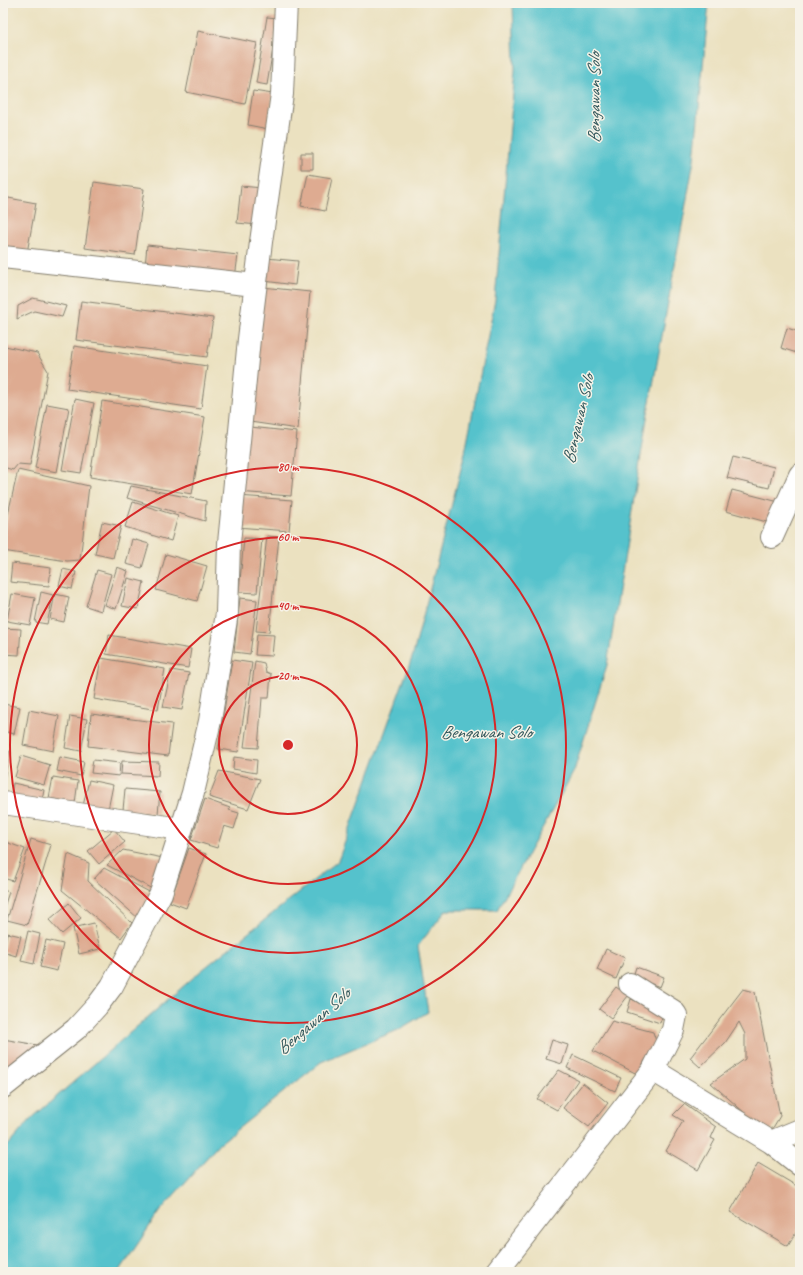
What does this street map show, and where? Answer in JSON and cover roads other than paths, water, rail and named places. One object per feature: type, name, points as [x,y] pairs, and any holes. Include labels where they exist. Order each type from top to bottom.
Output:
[{"type":"street","points":[[3,1087],[76,1029],[97,1006],[112,986],[161,893],[193,793],[210,721],[227,613],[230,543],[255,285],[282,94],[286,3]]},
{"type":"street","points":[[3,257],[255,285]]},
{"type":"street","points":[[772,537],[800,474]]},
{"type":"street","points":[[3,803],[181,829]]},
{"type":"street","points":[[496,1272],[653,1070],[673,1030],[676,1015],[673,1011],[630,984]]},
{"type":"street","points":[[653,1070],[770,1142],[800,1165]]},
{"type":"street","points":[[770,1142],[800,1130]]},
{"type":"water","name":"Bengawan Solo","points":[[513,3],[709,3],[694,160],[647,418],[607,665],[574,771],[497,910],[446,910],[418,946],[428,1012],[398,1030],[321,1062],[219,1144],[159,1212],[119,1272],[3,1272],[3,1151],[32,1118],[202,970],[338,861],[413,655],[464,457],[495,300],[515,70]]}]
